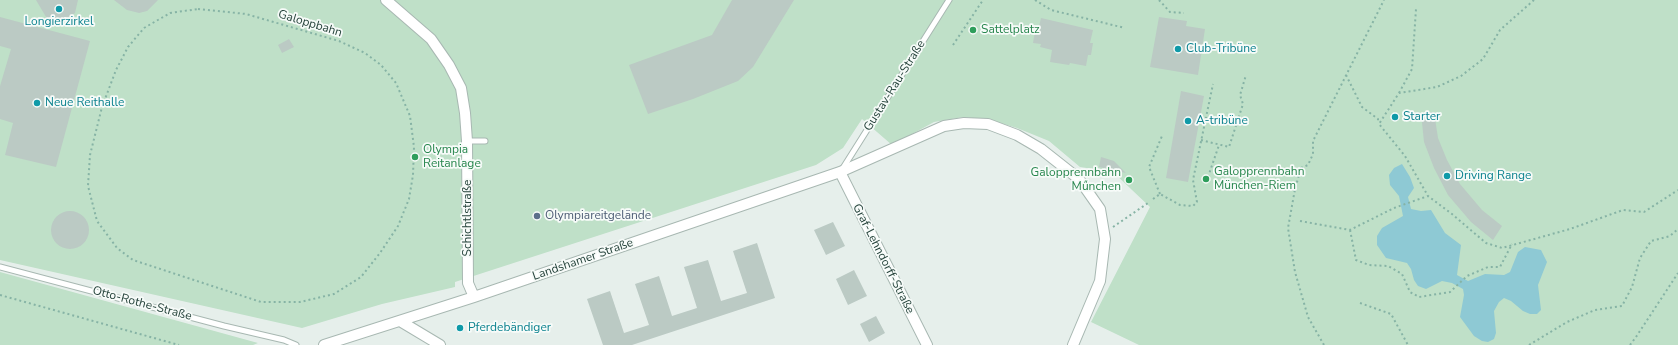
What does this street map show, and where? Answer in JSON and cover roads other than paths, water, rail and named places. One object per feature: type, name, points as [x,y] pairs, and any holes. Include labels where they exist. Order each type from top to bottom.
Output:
[{"type":"street","name":"Schichtlstraße","points":[[386,0],[431,39],[449,65],[461,88],[466,113],[468,283],[474,297]]},
{"type":"street","name":"Landshamer Straße","points":[[324,345],[474,297],[840,172],[944,126],[964,123],[988,124],[1018,135],[1041,149],[1079,179],[1100,209],[1105,239],[1100,281],[1073,345]]},
{"type":"street","name":"Graf-Lehndorff-Straße","points":[[840,172],[927,345]]},
{"type":"street","points":[[400,321],[440,345]]},
{"type":"lane","name":"Gustav-Rau-Straße","points":[[840,172],[948,0]]},
{"type":"lane","points":[[467,141],[485,141]]},
{"type":"lane","name":"Otto-Rothe-Straße","points":[[0,266],[224,326],[284,340],[296,345]]},
{"type":"water","points":[[1402,164],[1410,177],[1414,188],[1408,197],[1411,209],[1421,211],[1431,210],[1445,233],[1461,245],[1457,275],[1468,281],[1485,274],[1504,275],[1510,272],[1518,252],[1525,247],[1541,250],[1547,262],[1538,285],[1541,310],[1537,314],[1530,314],[1523,311],[1511,301],[1504,298],[1499,302],[1494,311],[1496,333],[1494,339],[1488,342],[1482,341],[1474,336],[1460,317],[1464,295],[1463,289],[1452,283],[1442,281],[1426,289],[1418,286],[1407,263],[1386,258],[1377,245],[1377,236],[1382,228],[1403,216],[1399,196],[1390,185],[1389,175],[1394,168]]},
{"type":"place","name":"Longierzirkel","points":[[59,9]]},
{"type":"place","name":"Sattelplatz","points":[[973,30]]},
{"type":"place","name":"Club-Tribüne","points":[[1178,49]]},
{"type":"place","name":"Neue Reithalle","points":[[37,103]]},
{"type":"place","name":"Starter","points":[[1395,117]]},
{"type":"place","name":"A-tribüne","points":[[1188,121]]},
{"type":"place","name":"Olympia Reitanlage","points":[[415,157]]},
{"type":"place","name":"Driving Range","points":[[1447,176]]},
{"type":"place","name":"Galopprennbahn München-Riem","points":[[1206,179]]},
{"type":"place","name":"Galopprennbahn Műnchen","points":[[1129,180]]},
{"type":"place","name":"Olympiareitgelände","points":[[537,216]]},
{"type":"place","name":"Pferdebändiger","points":[[460,328]]}]
